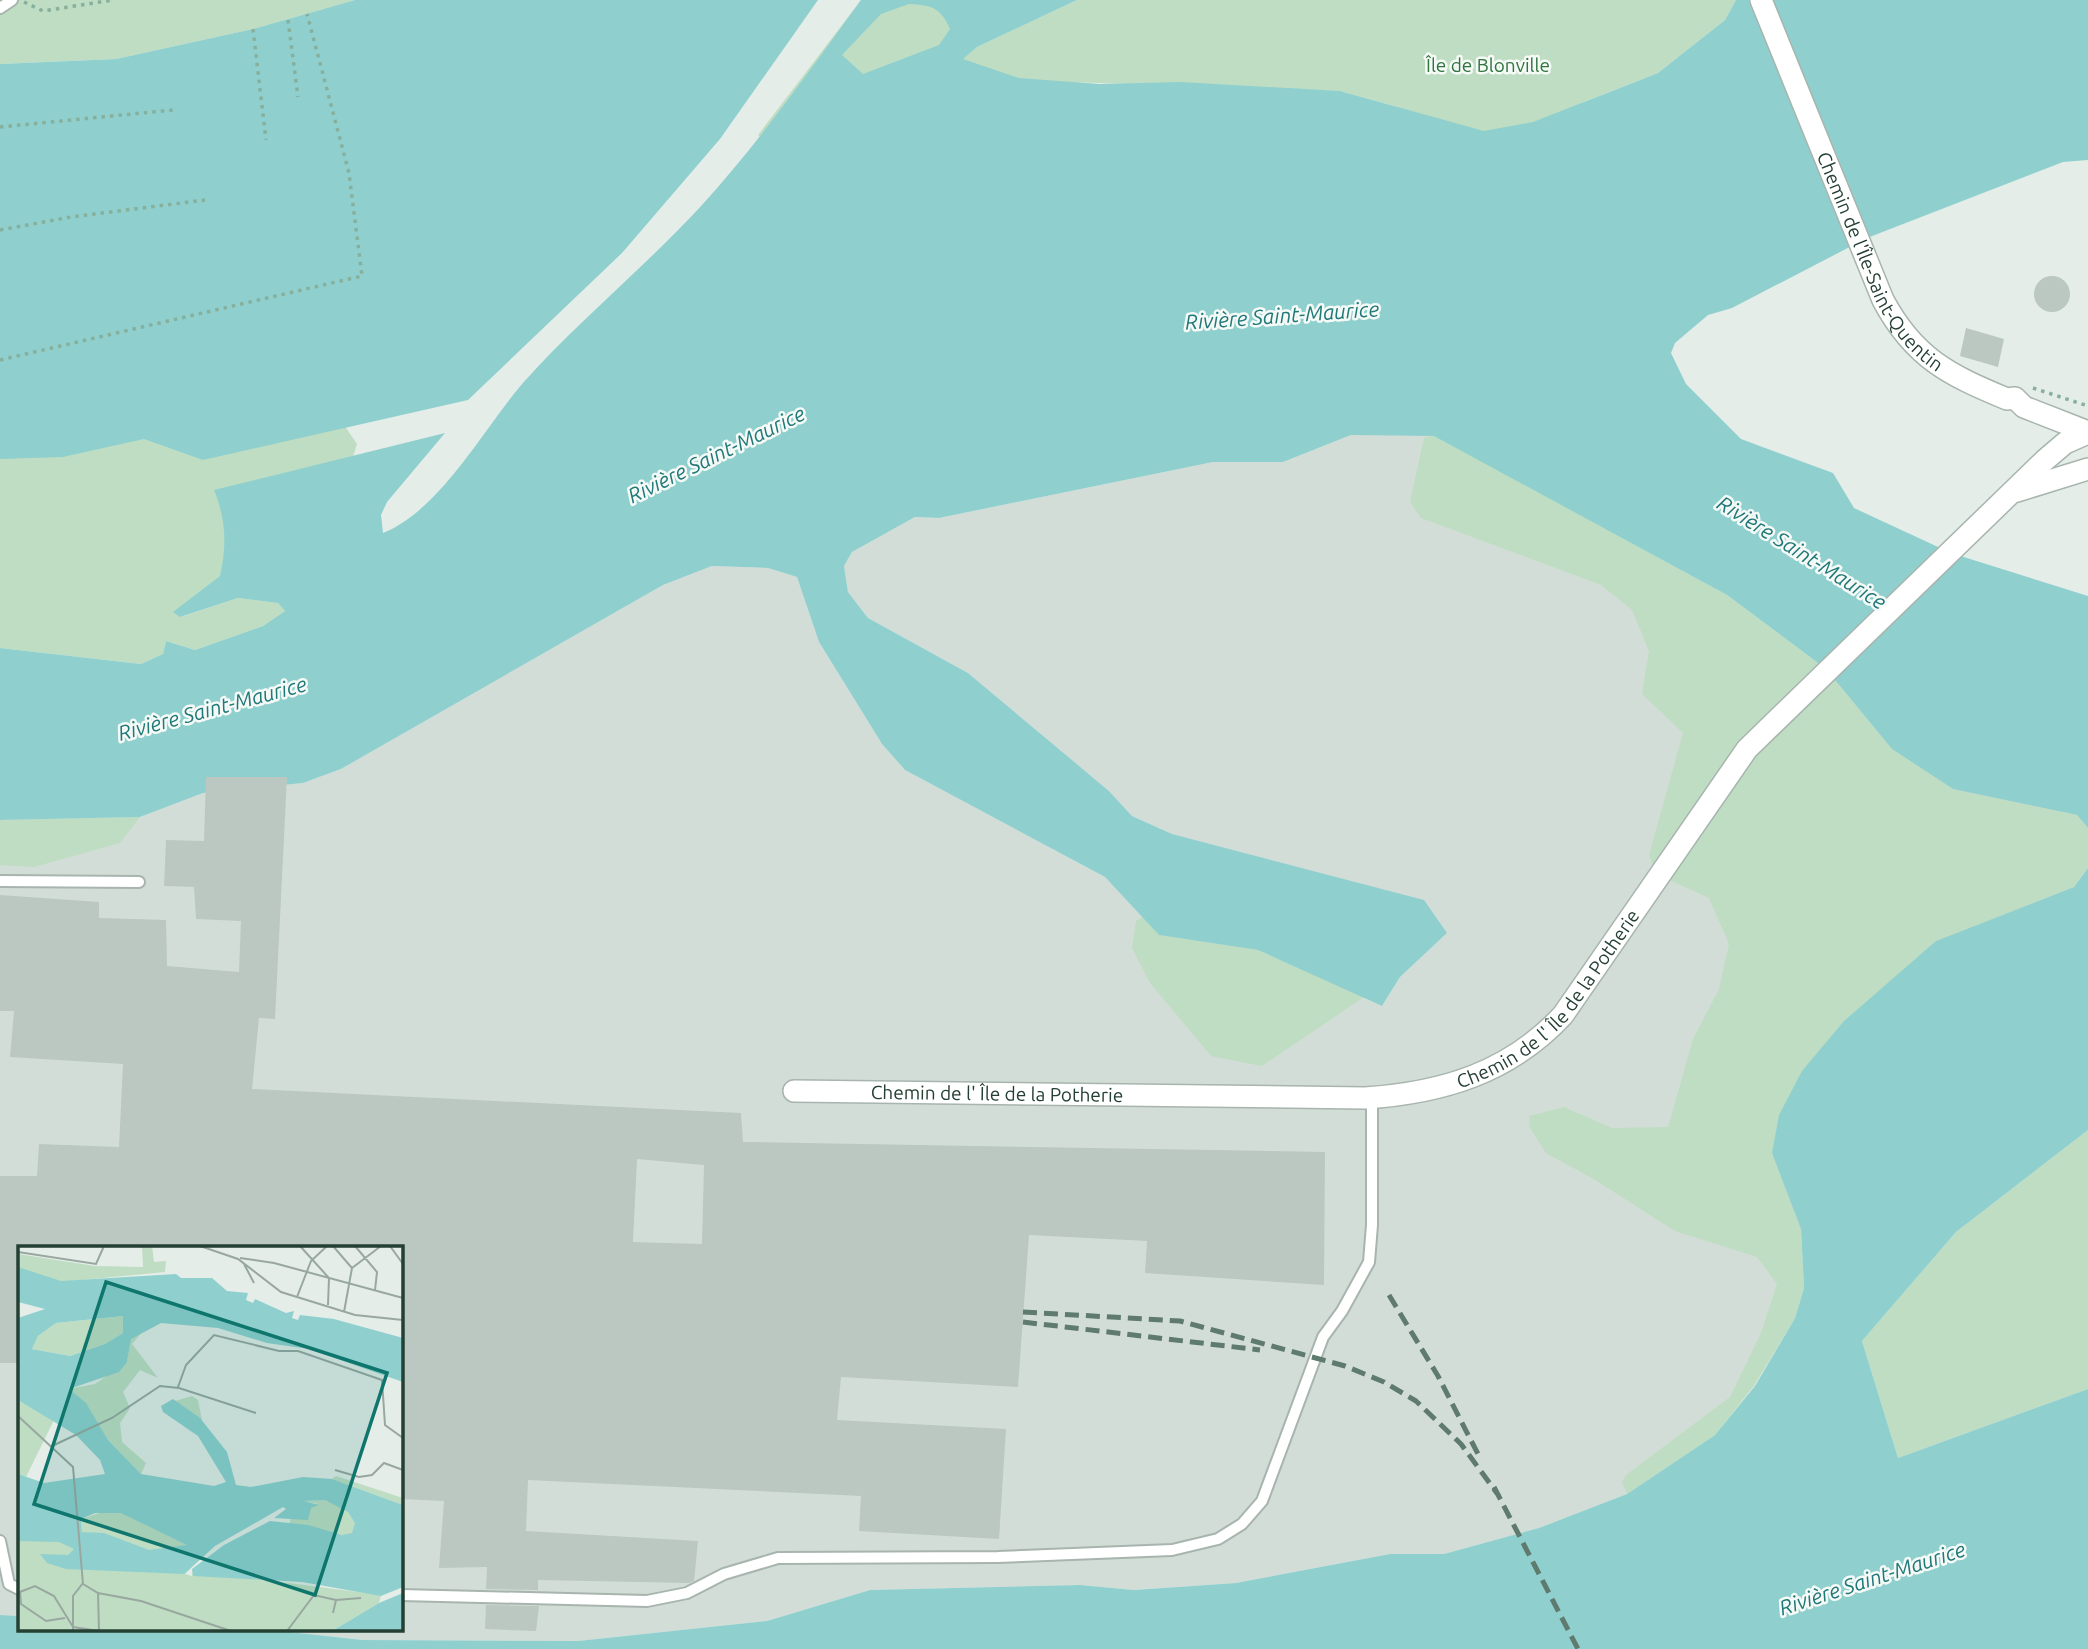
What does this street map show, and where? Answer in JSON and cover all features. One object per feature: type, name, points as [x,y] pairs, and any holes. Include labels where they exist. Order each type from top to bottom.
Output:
[{"type":"street","name":"Chemin de l'Île-Saint-Quentin","points":[[1761,0],[1867,263],[1893,319],[1917,349],[1959,379],[2007,399],[2015,398],[2024,407],[2088,433]]},
{"type":"street","name":"Chemin de l' Île de la Potherie","points":[[794,1091],[1372,1097],[1411,1093],[1472,1079],[1511,1059],[1544,1035],[1576,997],[1732,766],[1764,731],[2066,443],[2088,433]]},
{"type":"street","points":[[2012,495],[2088,469]]},
{"type":"lane","points":[[0,8],[12,0]]},
{"type":"lane","points":[[0,881],[139,882]]},
{"type":"lane","points":[[402,1595],[647,1601],[687,1593],[724,1574],[778,1558],[998,1557],[1172,1550],[1218,1539],[1242,1524],[1262,1501],[1323,1337],[1342,1311],[1368,1262],[1372,1224],[1372,1097]]},
{"type":"lane","points":[[0,1541],[10,1586]]},
{"type":"path","points":[[19,0],[43,11],[113,0]]},
{"type":"path","points":[[0,360],[362,276],[349,173],[307,14]]},
{"type":"path","points":[[288,19],[298,97]]},
{"type":"path","points":[[253,29],[266,140]]},
{"type":"path","points":[[0,127],[173,110]]},
{"type":"path","points":[[0,230],[71,217],[205,200]]},
{"type":"shaded area","points":[[1351,435],[1434,435],[2088,828],[2088,868],[1801,1229],[1754,1386],[1627,1494],[1539,1528],[1444,1554],[1390,1554],[1236,1583],[1134,1590],[1080,1585],[870,1590],[767,1621],[578,1641],[363,1640],[289,1632],[402,1632],[402,1246],[18,1246],[18,1616],[0,1615],[0,820],[140,817],[203,793],[303,783],[341,769],[663,585],[712,566],[768,568],[797,577],[819,642],[882,744],[905,770],[1105,877],[1144,916],[1258,950],[1382,1006],[1400,977],[1447,933],[1172,834],[1132,816],[1109,791],[968,673],[868,618],[848,592],[844,566],[852,552],[915,517],[939,518],[1213,462],[1283,462]]},
{"type":"green space","points":[[0,0],[355,0],[253,29],[116,59],[0,64]]},
{"type":"green space","name":"Île de Blonville","points":[[861,0],[1066,0],[969,36],[965,57],[977,47],[1077,0],[1736,0],[1725,20],[1658,73],[1581,103],[1540,149],[769,146],[758,135]],"holes":[[[1070,82],[1340,91],[1398,107]]]},
{"type":"green space","points":[[324,395],[357,444],[341,495],[181,617],[238,598],[278,603],[285,611],[263,626],[195,650],[166,641],[163,654],[141,664],[0,648],[0,443]]},
{"type":"green space","points":[[1434,435],[1727,595],[1826,669],[1892,749],[1953,789],[2077,815],[2088,828],[2088,868],[2074,887],[1936,941],[1772,1153],[1801,1229],[1804,1288],[1795,1318],[1754,1386],[1715,1435],[1627,1494],[1622,1482],[1626,1475],[1730,1397],[1761,1333],[1777,1284],[1757,1257],[1675,1231],[1592,1178],[1546,1153],[1530,1128],[1529,1116],[1564,1107],[1612,1128],[1668,1127],[1693,1039],[1719,989],[1729,944],[1709,898],[1656,874],[1649,855],[1683,733],[1642,694],[1649,651],[1632,610],[1601,585],[1421,518],[1410,502],[1424,438]]},
{"type":"green space","points":[[140,817],[120,843],[34,867],[0,865],[0,820]]},
{"type":"green space","points":[[1144,916],[1160,935],[1258,950],[1364,997],[1262,1066],[1211,1056],[1150,983],[1132,948],[1136,921]]},
{"type":"green space","points":[[2088,1130],[2088,1389],[1898,1458],[1862,1341],[1956,1232]]},
{"type":"water","points":[[355,0],[818,0],[720,139],[622,253],[468,400],[203,460],[144,439],[63,457],[0,459],[0,64],[116,59],[253,29]]},
{"type":"water","name":"Rivière Saint-Maurice","points":[[861,0],[1077,0],[977,47],[963,59],[1019,78],[1099,84],[1180,82],[1340,91],[1484,131],[1533,122],[1658,73],[1725,20],[1736,0],[2088,0],[2088,160],[2063,162],[1867,238],[1732,308],[1708,315],[1675,343],[1671,353],[1686,384],[1741,439],[1833,473],[1854,508],[1951,553],[2088,596],[2088,828],[2077,815],[1953,789],[1892,749],[1826,669],[1727,595],[1434,436],[1351,435],[1283,462],[1213,462],[939,518],[915,517],[852,552],[844,566],[848,592],[868,618],[968,673],[1109,791],[1132,816],[1172,834],[1424,900],[1447,933],[1400,977],[1382,1006],[1258,950],[1159,935],[1105,877],[905,770],[882,744],[819,642],[797,577],[768,568],[712,566],[663,585],[341,769],[303,783],[203,793],[140,817],[0,820],[0,648],[141,664],[163,654],[166,641],[195,650],[263,626],[285,611],[278,603],[238,598],[180,617],[173,612],[220,576],[224,533],[214,490],[445,433],[387,502],[381,515],[383,533],[423,507],[459,467],[522,384],[543,361],[658,250],[723,181],[804,79]],"holes":[[[909,4],[935,9],[947,22],[950,29],[939,45],[863,74],[842,55],[881,14]]]},
{"type":"water","name":"Rivière Saint-Maurice","points":[[2088,868],[2088,1130],[1956,1232],[1862,1341],[1898,1458],[2088,1389],[2088,1649],[0,1649],[0,1615],[18,1616],[18,1632],[289,1632],[363,1640],[578,1641],[767,1621],[870,1590],[1080,1585],[1134,1590],[1236,1583],[1390,1554],[1444,1554],[1539,1528],[1627,1494],[1715,1435],[1755,1386],[1795,1318],[1804,1288],[1801,1229],[1772,1153],[1779,1115],[1802,1071],[1844,1021],[1936,941],[2074,887]]},
{"type":"building","points":[[2052,276],[2065,281],[2070,294],[2065,307],[2052,312],[2039,307],[2034,294],[2039,281]]},
{"type":"building","points":[[1966,328],[2004,339],[1998,367],[1960,356]]},
{"type":"building","points":[[206,777],[287,777],[275,1019],[259,1018],[252,1089],[741,1113],[743,1142],[1325,1152],[1324,1285],[1145,1273],[1147,1241],[1029,1235],[1018,1387],[841,1377],[837,1420],[1006,1429],[999,1539],[859,1531],[861,1496],[528,1480],[526,1531],[698,1541],[694,1581],[538,1580],[538,1590],[486,1589],[487,1567],[439,1568],[444,1501],[402,1499],[402,1246],[18,1246],[18,1363],[0,1363],[0,1176],[37,1176],[39,1144],[119,1147],[123,1064],[10,1057],[14,1011],[0,1011],[0,895],[99,902],[99,918],[166,920],[167,966],[239,972],[241,921],[196,919],[194,887],[164,886],[166,840],[204,841]],"holes":[[[637,1159],[704,1165],[702,1244],[633,1242]]]},
{"type":"building","points":[[486,1605],[539,1606],[536,1631],[485,1629]]},
{"type":"railway","points":[[1389,1295],[1438,1376],[1479,1456]]},
{"type":"railway","points":[[1023,1312],[1180,1321],[1345,1366],[1384,1382],[1416,1401],[1461,1444],[1499,1496]]},
{"type":"railway","points":[[1023,1322],[1260,1350]]},
{"type":"railway","points":[[1494,1487],[1578,1649]]}]
